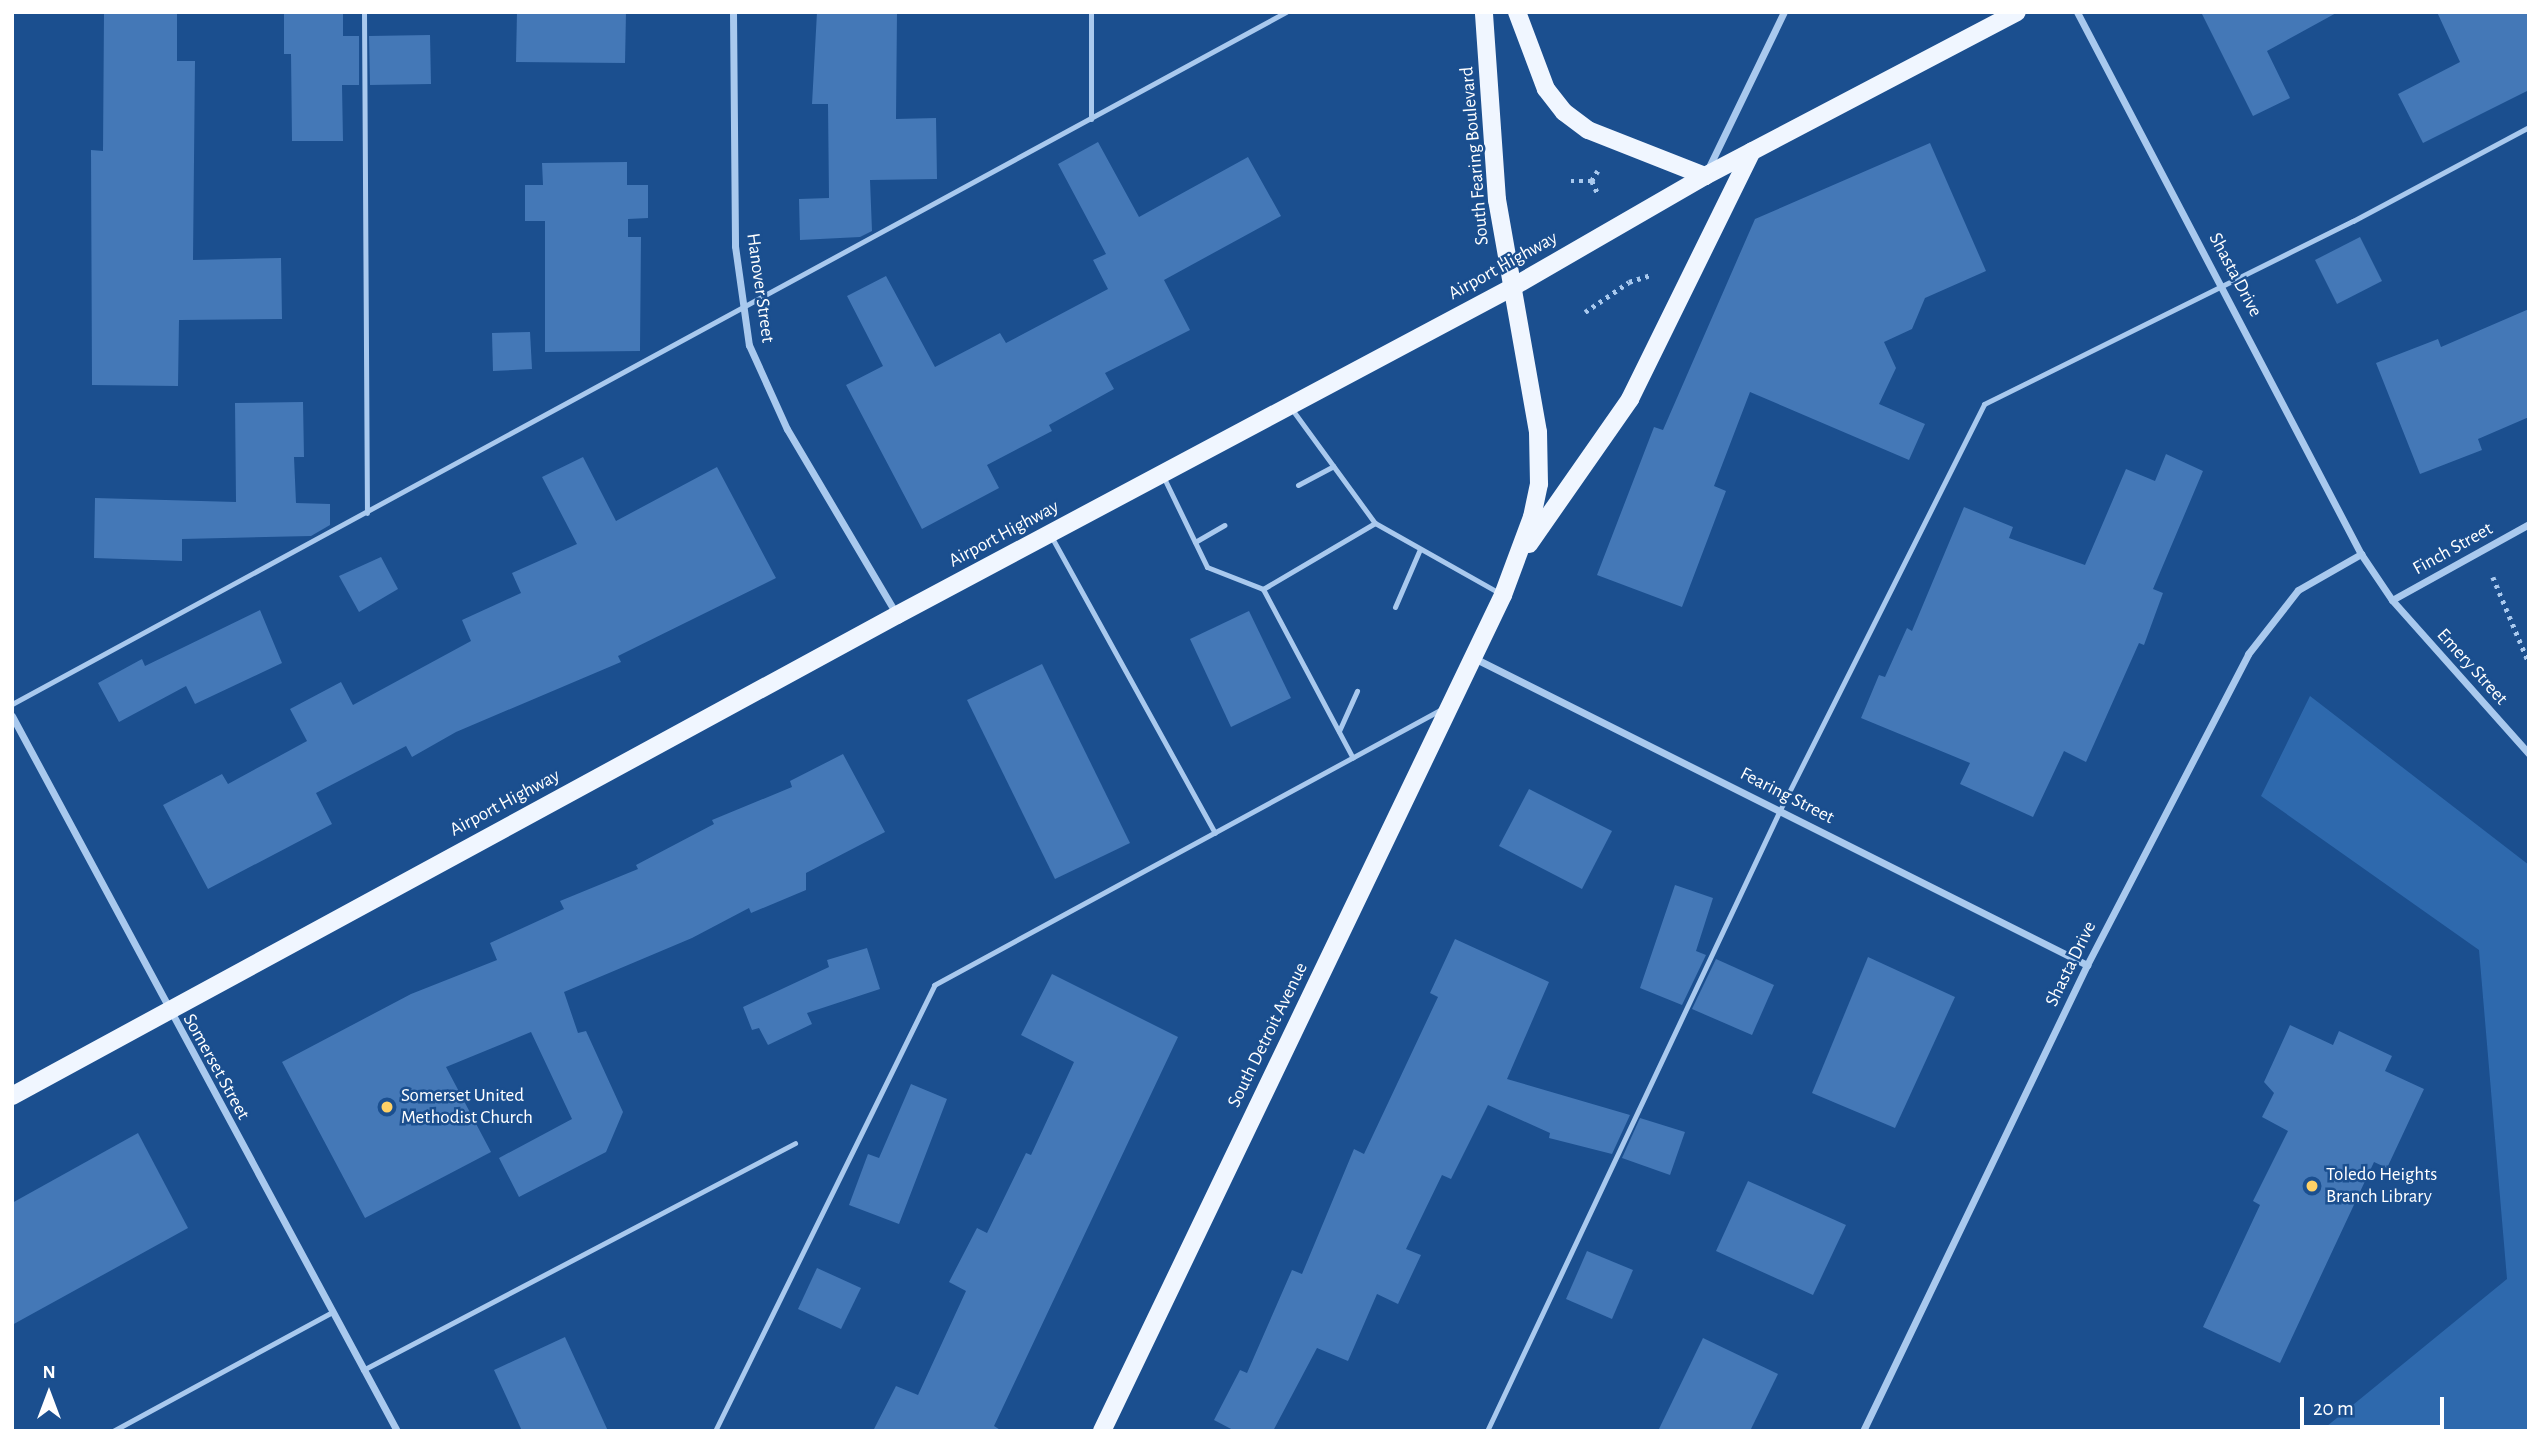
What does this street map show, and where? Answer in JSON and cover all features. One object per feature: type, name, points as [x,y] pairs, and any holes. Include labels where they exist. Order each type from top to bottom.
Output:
[{"type":"main road","name":"South Fearing Boulevard","points":[[1473,658],[1519,558],[1539,484],[1538,432],[1497,200],[1484,12]]},
{"type":"main road","points":[[1517,12],[1546,89],[1564,112],[1588,130],[1705,176]]},
{"type":"main road","name":"Airport Highway","points":[[12,1096],[897,615],[1511,288],[1705,176],[2017,12]]},
{"type":"main road","points":[[1519,558],[1630,399],[1752,151]]},
{"type":"main road","name":"South Detroit Avenue","points":[[1102,1431],[1473,658]]},
{"type":"street","name":"Hanover Street","points":[[733,12],[736,246],[749,345],[787,429],[897,615]]},
{"type":"street","points":[[1705,176],[1784,12]]},
{"type":"street","name":"Shasta Drive","points":[[2077,12],[2223,285],[2361,554],[2392,600]]},
{"type":"street","name":"Finch Street","points":[[2392,600],[2529,524]]},
{"type":"street","name":"Shasta Drive","points":[[1863,1431],[2087,965],[2248,654],[2298,590],[2361,554]]},
{"type":"street","name":"Emery Street","points":[[2392,600],[2529,754]]},
{"type":"street","name":"Fearing Street","points":[[1473,658],[2087,965]]},
{"type":"street","name":"Somerset Street","points":[[12,716],[167,1010],[397,1431]]},
{"type":"lane","points":[[365,12],[368,513]]},
{"type":"lane","points":[[1091,12],[1091,120]]},
{"type":"lane","points":[[12,704],[744,310],[1286,12]]},
{"type":"lane","points":[[1487,1431],[1780,810],[1984,404],[2223,285],[2529,127]]},
{"type":"lane","points":[[1289,405],[1375,523],[1503,595]]},
{"type":"lane","points":[[1298,485],[1333,466]]},
{"type":"lane","points":[[1161,474],[1207,567],[1263,589],[1353,758]]},
{"type":"lane","points":[[1263,589],[1375,523]]},
{"type":"lane","points":[[1195,542],[1225,525]]},
{"type":"lane","points":[[1050,533],[1216,833]]},
{"type":"lane","points":[[1395,607],[1420,549]]},
{"type":"lane","points":[[1339,732],[1357,691]]},
{"type":"lane","points":[[715,1431],[934,985],[1448,706]]},
{"type":"lane","points":[[363,1370],[795,1143]]},
{"type":"lane","points":[[113,1431],[332,1312]]},
{"type":"path","points":[[1592,181],[1598,171]]},
{"type":"path","points":[[1571,181],[1592,181]]},
{"type":"path","points":[[1592,181],[1598,194]]},
{"type":"path","points":[[1585,312],[1629,282],[1660,271]]},
{"type":"path","points":[[2482,550],[2529,663]]},
{"type":"shaded area","points":[[2310,696],[2529,865],[2529,1431],[2321,1431],[2507,1279],[2479,950],[2261,796]]},
{"type":"building","points":[[104,12],[177,12],[177,61],[195,61],[193,260],[281,258],[282,319],[179,320],[178,386],[92,385],[91,150],[103,151]]},
{"type":"building","points":[[284,12],[343,12],[343,36],[359,36],[359,85],[342,85],[343,141],[292,141],[291,54],[284,54]]},
{"type":"building","points":[[517,12],[626,12],[625,63],[516,62]]},
{"type":"building","points":[[817,12],[897,12],[896,119],[936,118],[937,179],[870,180],[872,231],[860,237],[800,240],[799,199],[829,198],[828,104],[812,104]]},
{"type":"building","points":[[2201,12],[2338,12],[2267,51],[2290,98],[2253,116]]},
{"type":"building","points":[[2437,12],[2529,12],[2529,90],[2423,143],[2398,94],[2460,62]]},
{"type":"building","points":[[430,35],[431,84],[370,85],[369,36]]},
{"type":"building","points":[[1098,142],[1139,217],[1248,157],[1281,216],[1164,280],[1190,330],[1105,373],[1114,389],[1049,425],[1052,431],[987,465],[999,488],[922,529],[846,385],[883,366],[847,296],[886,276],[935,367],[1000,333],[1006,343],[1108,289],[1093,260],[1106,254],[1058,164]]},
{"type":"building","points":[[1930,143],[1986,271],[1925,298],[1912,329],[1884,342],[1896,368],[1879,404],[1925,424],[1909,460],[1750,392],[1714,486],[1726,491],[1682,607],[1597,575],[1654,427],[1663,430],[1755,219]]},
{"type":"building","points":[[627,162],[627,185],[648,185],[648,218],[628,219],[628,237],[641,237],[640,351],[545,352],[545,221],[525,221],[525,185],[543,185],[542,163]]},
{"type":"building","points":[[2360,237],[2382,281],[2337,304],[2315,260]]},
{"type":"building","points":[[2529,309],[2529,417],[2478,439],[2482,450],[2420,474],[2376,363],[2438,339],[2441,347]]},
{"type":"building","points":[[530,332],[532,369],[493,371],[492,333]]},
{"type":"building","points":[[303,402],[304,457],[294,457],[296,503],[330,504],[330,525],[311,536],[182,539],[182,561],[94,558],[95,498],[236,502],[235,403]]},
{"type":"building","points":[[2166,454],[2203,471],[2153,589],[2163,593],[2144,645],[2139,643],[2086,762],[2064,751],[2033,817],[1960,784],[1970,763],[1861,718],[1879,675],[1885,677],[1907,628],[1912,631],[1964,507],[2013,527],[2009,538],[2085,565],[2126,469],[2155,481]]},
{"type":"building","points":[[583,457],[616,521],[717,467],[776,578],[618,656],[621,662],[456,732],[412,757],[406,746],[316,793],[332,824],[208,889],[163,805],[222,774],[228,784],[307,741],[290,709],[341,682],[353,705],[471,641],[462,620],[521,593],[512,573],[577,544],[542,477]]},
{"type":"building","points":[[381,557],[398,589],[359,612],[339,576]]},
{"type":"building","points":[[260,610],[282,663],[195,704],[186,686],[119,722],[98,683],[142,659],[145,666]]},
{"type":"building","points":[[1249,611],[1291,698],[1231,727],[1190,639]]},
{"type":"building","points":[[1042,664],[1130,843],[1055,879],[967,700]]},
{"type":"building","points":[[843,754],[885,832],[806,873],[806,890],[751,913],[749,908],[692,938],[564,992],[578,1033],[586,1031],[623,1112],[606,1152],[519,1197],[499,1158],[572,1119],[531,1032],[446,1067],[491,1152],[365,1218],[282,1062],[411,994],[497,960],[490,943],[564,909],[560,901],[638,869],[636,865],[714,824],[712,820],[792,787],[790,781]]},
{"type":"building","points":[[1529,789],[1612,831],[1582,889],[1499,846]]},
{"type":"building","points":[[1675,885],[1713,898],[1696,951],[1706,955],[1682,1005],[1640,988]]},
{"type":"building","points":[[1455,939],[1549,982],[1507,1079],[1630,1115],[1612,1154],[1549,1138],[1550,1133],[1488,1105],[1451,1179],[1442,1175],[1406,1249],[1421,1255],[1398,1304],[1377,1294],[1348,1361],[1317,1348],[1273,1431],[1235,1431],[1214,1420],[1240,1370],[1247,1373],[1292,1270],[1302,1274],[1354,1149],[1364,1154],[1438,997],[1430,993]]},
{"type":"building","points":[[867,948],[880,989],[807,1013],[812,1024],[768,1045],[759,1028],[752,1030],[743,1007],[829,967],[827,960]]},
{"type":"building","points":[[1868,957],[1955,997],[1895,1128],[1812,1093]]},
{"type":"building","points":[[1716,959],[1774,985],[1752,1035],[1692,1009]]},
{"type":"building","points":[[1052,974],[1178,1037],[994,1426],[1002,1431],[873,1431],[896,1386],[918,1395],[966,1291],[949,1282],[977,1228],[987,1233],[1026,1153],[1031,1155],[1074,1062],[1021,1035]]},
{"type":"building","name":"Toledo Heights Branch Library","points":[[2290,1025],[2333,1045],[2339,1031],[2392,1056],[2385,1071],[2424,1089],[2387,1168],[2374,1162],[2280,1363],[2203,1327],[2260,1205],[2253,1201],[2288,1131],[2262,1117],[2274,1093],[2264,1082]]},
{"type":"building","points":[[911,1084],[947,1099],[899,1224],[849,1205],[868,1154],[879,1158]]},
{"type":"building","points":[[1640,1118],[1685,1132],[1670,1175],[1622,1158]]},
{"type":"building","points":[[138,1133],[188,1228],[12,1325],[12,1203]]},
{"type":"building","points":[[1748,1181],[1846,1225],[1813,1295],[1716,1251]]},
{"type":"building","points":[[1587,1251],[1633,1270],[1612,1319],[1566,1299]]},
{"type":"building","points":[[817,1268],[861,1288],[841,1329],[798,1309]]},
{"type":"building","points":[[565,1337],[608,1431],[522,1431],[494,1370]]},
{"type":"building","points":[[1703,1338],[1778,1374],[1750,1431],[1658,1431]]},
{"type":"place","name":"Somerset United Methodist Church","points":[[387,1107]]},
{"type":"place","name":"Toledo Heights Branch Library","points":[[2312,1186]]}]
